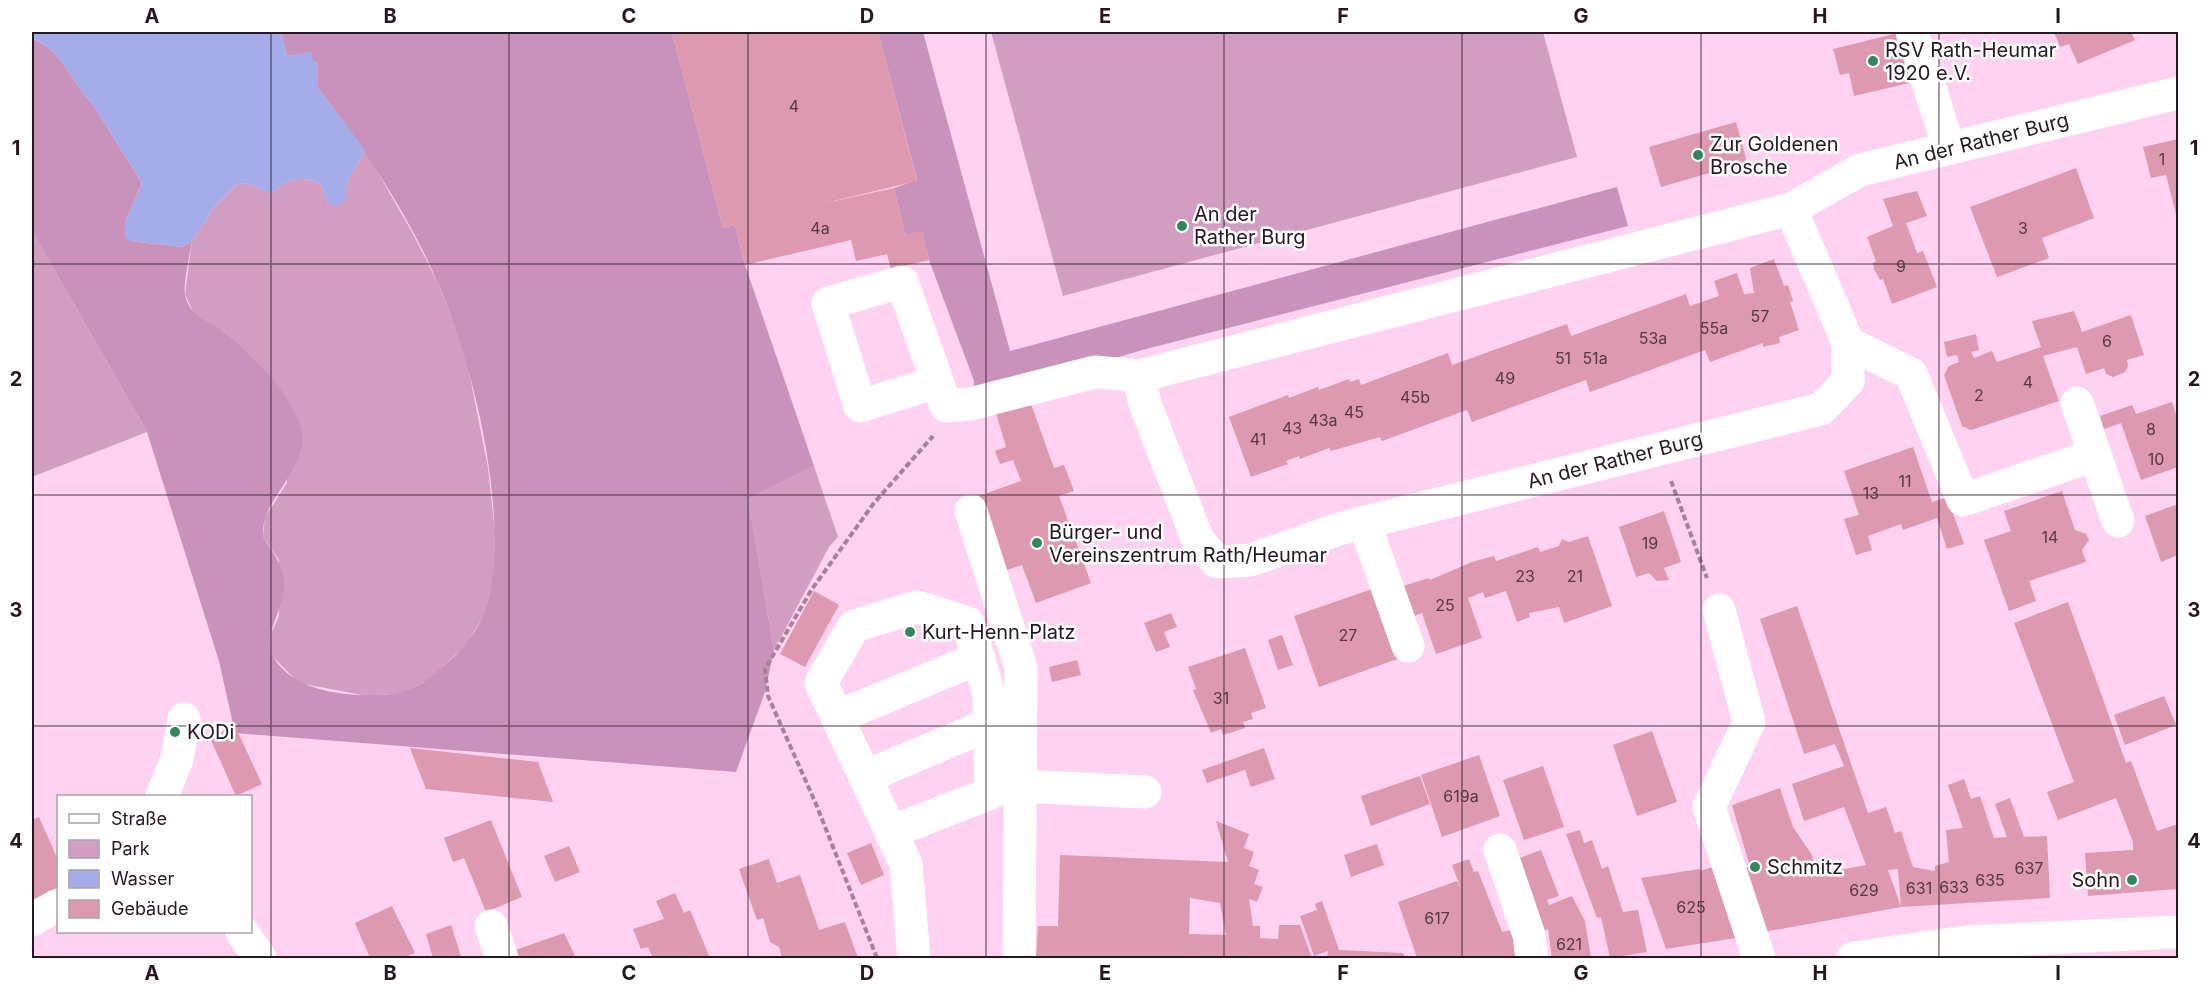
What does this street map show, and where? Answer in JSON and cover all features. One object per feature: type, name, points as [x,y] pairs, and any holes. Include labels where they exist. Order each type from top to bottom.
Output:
[{"type":"street","points":[[1912,32],[1948,148]]},
{"type":"street","name":"An der Rather Burg","points":[[937,382],[946,406],[970,404],[1095,372],[1139,376],[1791,209],[1860,170],[2178,93]]},
{"type":"street","name":"An der Rather Burg","points":[[1139,376],[1145,404],[1197,540],[1217,562],[1251,560],[1364,522],[1821,409],[1848,381],[1848,343],[1791,209]]},
{"type":"street","points":[[1848,343],[1911,374],[1963,501],[2095,455]]},
{"type":"street","points":[[2077,403],[2118,521]]},
{"type":"street","points":[[971,511],[1021,668],[1019,958]]},
{"type":"street","points":[[1364,522],[1408,646]]},
{"type":"street","points":[[891,832],[991,793],[989,694],[968,623],[917,607],[854,626],[821,683],[906,864],[914,958]]},
{"type":"street","points":[[1719,610],[1749,722],[1709,807],[1759,958]]},
{"type":"street","points":[[837,717],[979,658]]},
{"type":"street","points":[[162,795],[177,759],[184,719]]},
{"type":"street","points":[[865,777],[990,724]]},
{"type":"street","points":[[1020,786],[1145,792]]},
{"type":"street","points":[[1500,850],[1529,935],[1532,958]]},
{"type":"street","points":[[32,921],[57,906]]},
{"type":"street","points":[[491,926],[502,958]]},
{"type":"street","points":[[1853,958],[2178,932]]},
{"type":"street","points":[[243,933],[260,958]]},
{"type":"path","points":[[1660,449],[1719,610]]},
{"type":"green space","name":"An der Rather Burg","points":[[991,32],[1543,32],[1577,157],[1063,296]]},
{"type":"green space","points":[[365,150],[438,283],[465,351],[488,468],[495,533],[493,578],[485,614],[466,645],[432,677],[404,693],[367,696],[299,683],[272,656],[268,640],[279,616],[279,560],[263,537],[265,517],[287,483],[282,393],[255,360],[225,332],[195,316],[185,294],[192,241],[214,207],[238,183],[249,184],[272,194],[288,181],[300,179],[314,181],[321,184],[328,204],[345,200],[349,179]]},
{"type":"green space","points":[[32,231],[147,432],[32,477]]},
{"type":"green space","points":[[814,466],[838,537],[829,547],[774,650],[748,499]]},
{"type":"shaded area","points":[[281,32],[672,32],[723,228],[735,225],[745,265],[814,466],[748,499],[774,650],[765,692],[736,772],[235,733],[219,661],[147,432],[32,231],[32,39],[43,44],[59,59],[92,103],[142,183],[125,222],[130,241],[183,247],[192,241],[185,283],[188,304],[197,315],[221,329],[260,365],[282,391],[298,418],[302,431],[300,454],[269,510],[263,526],[263,537],[279,563],[284,580],[284,592],[271,635],[272,655],[290,675],[316,688],[347,694],[392,694],[419,685],[442,668],[477,629],[483,617],[492,576],[495,535],[492,491],[485,445],[476,400],[452,317],[426,257],[384,181],[317,87],[318,63],[311,60],[311,53],[287,56]]},
{"type":"shaded area","points":[[878,32],[923,32],[1010,351],[1617,187],[1628,226],[1146,349],[973,400],[974,381],[929,260],[922,232],[905,235],[894,188],[917,180]]},
{"type":"water","points":[[32,32],[281,32],[287,56],[312,52],[311,60],[318,63],[317,87],[365,150],[349,179],[345,200],[338,206],[328,204],[321,184],[314,181],[300,179],[288,181],[272,194],[249,184],[238,183],[214,207],[192,241],[183,247],[130,241],[125,238],[125,222],[142,183],[92,103],[59,59],[43,44],[32,39]]},
{"type":"building","points":[[672,32],[878,32],[917,181],[821,204],[894,188],[905,235],[922,231],[929,260],[891,269],[887,254],[856,261],[851,240],[745,265],[735,225],[723,228]]},
{"type":"building","name":"RSV Rath-Heumar 1920 e.V.","points":[[1902,32],[1914,82],[1854,96],[1849,73],[1840,75],[1833,49]]},
{"type":"building","points":[[2054,32],[2131,32],[2135,40],[2078,64],[2069,44],[2060,47]]},
{"type":"building","name":"Zur Goldenen Brosche","points":[[1736,122],[1747,162],[1661,187],[1649,147]]},
{"type":"building","points":[[2178,139],[2178,213],[2176,214],[2166,175],[2151,178],[2143,147]]},
{"type":"building","points":[[2076,168],[2094,218],[2042,238],[2049,258],[1997,277],[1970,207]]},
{"type":"building","points":[[1917,191],[1927,216],[1906,223],[1917,253],[1923,251],[1937,287],[1892,304],[1883,279],[1880,280],[1874,269],[1873,263],[1876,261],[1867,237],[1893,226],[1883,199]]},
{"type":"building","points":[[1774,259],[1784,286],[1788,285],[1793,301],[1790,302],[1799,330],[1779,337],[1780,343],[1763,347],[1763,343],[1710,362],[1705,350],[1590,392],[1586,380],[1472,422],[1467,410],[1382,441],[1380,437],[1331,451],[1329,448],[1300,459],[1299,456],[1286,461],[1288,464],[1251,477],[1229,417],[1288,395],[1289,398],[1349,379],[1350,382],[1359,379],[1361,385],[1448,353],[1452,365],[1567,324],[1571,336],[1686,294],[1690,306],[1719,296],[1714,281],[1737,273],[1744,294],[1754,293],[1750,268]]},
{"type":"building","points":[[2074,311],[2082,332],[2131,315],[2144,355],[2127,360],[2128,366],[2125,372],[2113,377],[2106,374],[2104,368],[2086,374],[2077,347],[2043,356],[2059,401],[1971,430],[1962,426],[1944,375],[1949,366],[1959,362],[1957,355],[1947,357],[1944,342],[1976,334],[1979,350],[1971,352],[1974,358],[1992,351],[1997,362],[2041,347],[2032,321]]},
{"type":"building","points":[[2172,402],[2178,421],[2178,467],[2141,480],[2121,423],[2104,429],[2100,416],[2132,405],[2136,414]]},
{"type":"building","name":"Bürger- und Vereinszentrum Rath/Heumar","points":[[1031,404],[1054,468],[1064,465],[1074,491],[1059,496],[1091,583],[1036,603],[1022,565],[1007,570],[989,522],[976,502],[979,496],[1021,481],[1013,460],[1000,464],[995,451],[1006,447],[996,413]]},
{"type":"building","points":[[1913,447],[1932,502],[1947,497],[1964,544],[1947,549],[1937,518],[1903,530],[1901,524],[1868,536],[1872,550],[1856,555],[1844,519],[1859,515],[1844,471]]},
{"type":"building","points":[[2062,491],[2075,530],[2086,534],[2089,540],[2082,550],[2086,562],[2029,581],[2036,601],[2009,611],[1984,540],[2011,531],[2004,511]]},
{"type":"building","points":[[2178,504],[2178,555],[2161,562],[2145,516]]},
{"type":"building","points":[[1664,511],[1681,562],[1664,568],[1669,580],[1657,581],[1649,573],[1636,577],[1619,527]]},
{"type":"building","points":[[1588,536],[1612,606],[1564,623],[1559,607],[1529,613],[1530,617],[1517,622],[1506,591],[1485,598],[1483,592],[1468,598],[1482,638],[1436,654],[1422,613],[1407,619],[1397,588],[1429,578],[1430,580],[1472,562],[1494,556],[1496,561],[1538,547],[1540,552],[1559,546],[1562,539],[1569,542]]},
{"type":"building","points":[[1378,587],[1403,657],[1319,687],[1294,616]]},
{"type":"building","points":[[814,591],[839,605],[805,667],[780,654]]},
{"type":"building","points":[[2068,602],[2126,763],[2131,761],[2157,831],[2178,824],[2178,889],[2088,896],[2085,853],[2133,850],[2133,842],[2116,798],[2058,820],[2047,792],[2074,782],[2014,623]]},
{"type":"building","points":[[1797,606],[1868,813],[1886,807],[1895,833],[1901,831],[1913,867],[1935,871],[1935,866],[1949,862],[1946,830],[1963,828],[1948,785],[1964,779],[1971,799],[1980,796],[1994,838],[2007,837],[1995,804],[2010,798],[2024,837],[2047,836],[2050,898],[1901,907],[1764,932],[1742,868],[1750,867],[1732,805],[1780,788],[1793,827],[1812,855],[1815,870],[1828,868],[1829,872],[1866,865],[1844,807],[1804,821],[1792,784],[1844,766],[1835,744],[1804,754],[1760,619]],"holes":[[[1898,869],[1901,907],[1888,870]]]},
{"type":"building","points":[[1171,613],[1177,627],[1164,632],[1170,647],[1156,652],[1144,623]]},
{"type":"building","points":[[1282,635],[1293,665],[1278,670],[1268,640]]},
{"type":"building","points":[[1245,648],[1266,708],[1251,713],[1253,719],[1243,722],[1245,728],[1223,735],[1221,729],[1211,733],[1193,690],[1196,689],[1188,667]]},
{"type":"building","points":[[1077,660],[1081,675],[1052,682],[1049,667]]},
{"type":"building","points":[[2164,696],[2176,725],[2125,745],[2114,715]]},
{"type":"building","points":[[235,726],[262,784],[236,795],[210,738]]},
{"type":"building","points":[[1652,731],[1677,802],[1637,816],[1613,745]]},
{"type":"building","points":[[410,748],[538,762],[553,802],[426,789]]},
{"type":"building","points":[[1264,748],[1275,779],[1251,787],[1245,770],[1207,783],[1202,770]]},
{"type":"building","points":[[1479,755],[1500,816],[1442,837],[1421,775]]},
{"type":"building","points":[[1543,766],[1564,827],[1524,840],[1503,780]]},
{"type":"building","points":[[1420,776],[1430,804],[1371,826],[1361,796]]},
{"type":"building","points":[[39,817],[57,858],[57,888],[32,900],[32,820]]},
{"type":"building","points":[[491,820],[522,897],[486,912],[464,858],[453,862],[444,838]]},
{"type":"building","points":[[1216,821],[1249,834],[1244,848],[1254,852],[1249,866],[1259,870],[1254,884],[1263,887],[1257,902],[1249,899],[1253,926],[1260,926],[1260,938],[1278,939],[1279,925],[1300,925],[1312,958],[1036,958],[1038,926],[1058,926],[1060,855],[1228,862]],"holes":[[[1190,898],[1220,903],[1226,935],[1189,934]]]},
{"type":"building","points":[[1580,830],[1584,843],[1592,840],[1602,869],[1608,866],[1623,912],[1638,910],[1647,952],[1610,958],[1601,917],[1597,918],[1566,834]]},
{"type":"building","points":[[871,843],[884,875],[861,885],[847,853]]},
{"type":"building","points":[[1377,844],[1384,865],[1351,877],[1344,855]]},
{"type":"building","points":[[569,846],[580,872],[555,882],[544,856]]},
{"type":"building","points":[[1541,850],[1559,896],[1547,900],[1549,905],[1572,896],[1585,921],[1591,958],[1552,958],[1548,929],[1542,932],[1517,859]]},
{"type":"building","points":[[769,859],[777,883],[800,875],[819,930],[845,922],[858,958],[782,958],[779,947],[770,942],[763,918],[757,920],[739,869]]},
{"type":"building","points":[[1469,859],[1474,872],[1478,871],[1502,932],[1513,930],[1517,958],[1417,958],[1398,902],[1457,881],[1461,889],[1452,865]]},
{"type":"building","points":[[1716,866],[1742,937],[1666,949],[1641,878],[1700,869],[1700,871]]},
{"type":"building","points":[[675,893],[684,913],[690,910],[710,958],[653,958],[648,947],[641,949],[633,929],[664,919],[656,901]]},
{"type":"building","points":[[1322,901],[1339,950],[1403,953],[1405,958],[1327,958],[1328,951],[1314,956],[1300,916],[1317,910],[1315,904]]},
{"type":"building","points":[[392,906],[415,953],[404,958],[370,958],[355,923]]},
{"type":"building","points":[[451,925],[461,956],[433,958],[426,934]]},
{"type":"building","points":[[564,933],[576,958],[503,958],[502,955]]},
{"type":"place","name":"RSV Rath-Heumar 1920 e.V.","points":[[1873,61]]},
{"type":"place","name":"Zur Goldenen Brosche","points":[[1698,155]]},
{"type":"place","name":"An der Rather Burg","points":[[1182,226]]},
{"type":"place","name":"Bürger- und Vereinszentrum Rath/Heumar","points":[[1037,543]]},
{"type":"place","name":"Kurt-Henn-Platz","points":[[910,632]]},
{"type":"place","name":"KODi","points":[[175,732]]},
{"type":"place","name":"Schmitz","points":[[1755,867]]},
{"type":"place","name":"Sohn","points":[[2132,880]]}]
